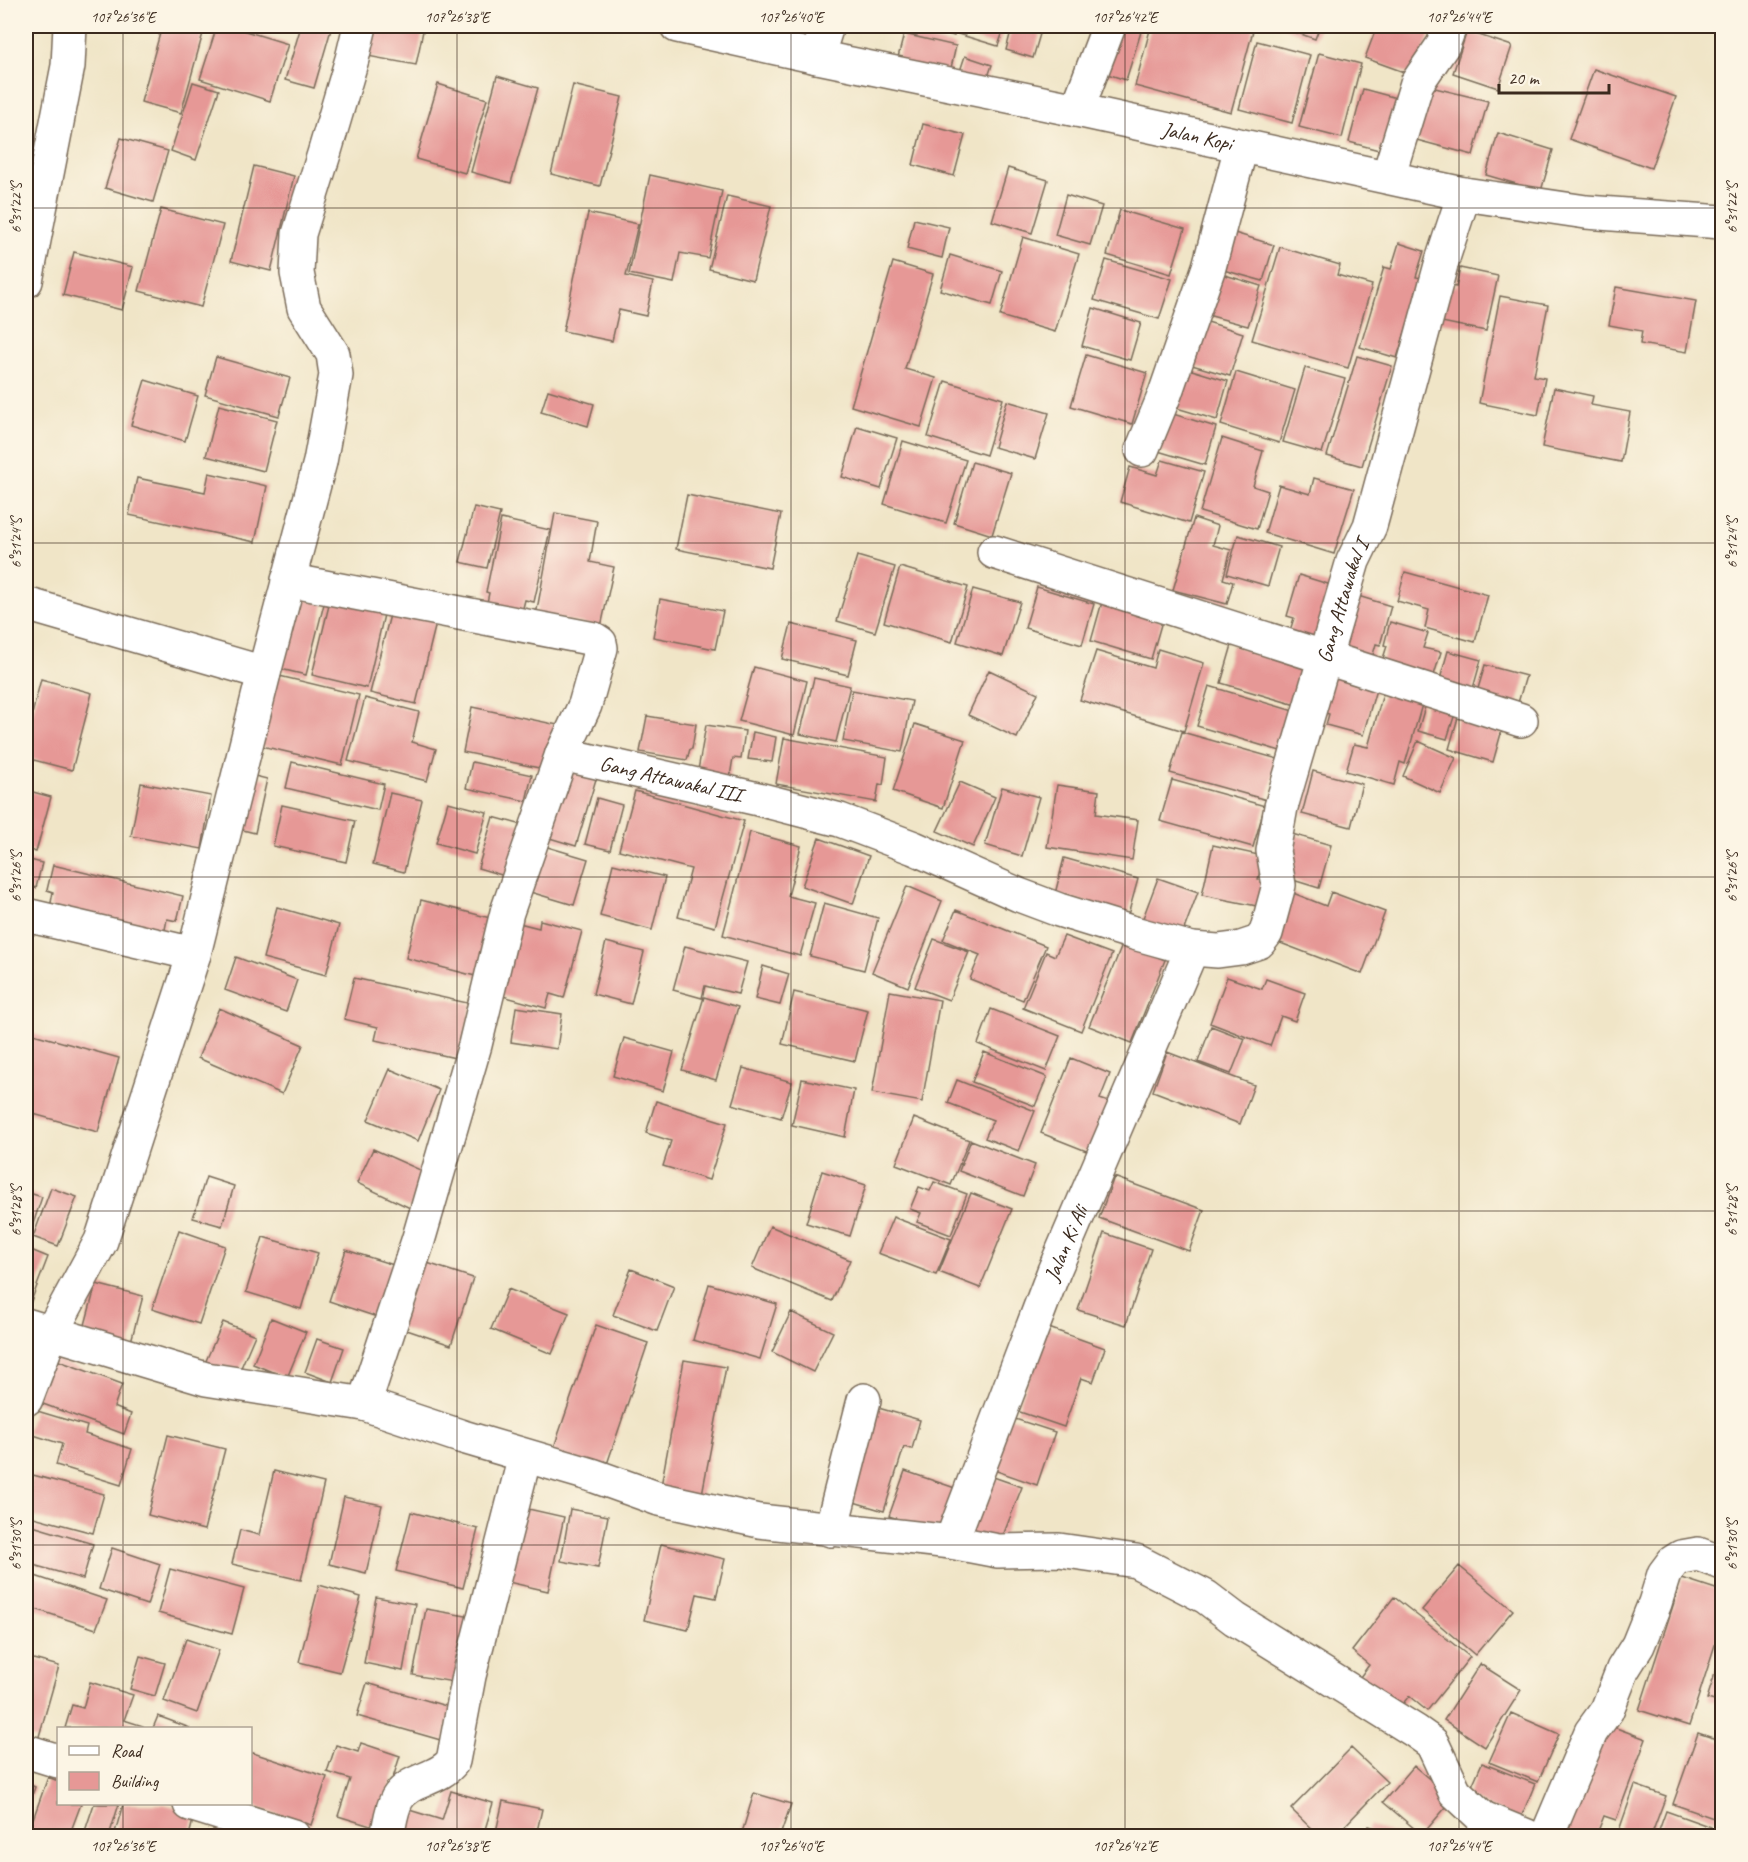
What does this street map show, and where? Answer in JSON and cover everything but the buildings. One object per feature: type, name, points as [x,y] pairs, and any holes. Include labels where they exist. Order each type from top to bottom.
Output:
[{"type":"street","points":[[26,282],[68,66],[70,26]]},
{"type":"street","points":[[26,1399],[38,1329],[101,1241],[194,954],[264,673],[320,462],[336,375],[333,354],[304,308],[297,273],[298,234],[324,154],[360,26]]},
{"type":"street","name":"Jalan Kopi","points":[[677,26],[1464,194],[1586,212],[1722,222]]},
{"type":"street","points":[[817,57],[827,26]]},
{"type":"street","points":[[1077,110],[1109,26]]},
{"type":"street","points":[[1388,177],[1417,84],[1443,45],[1450,26]]},
{"type":"street","points":[[1142,450],[1165,394],[1209,267],[1241,147]]},
{"type":"street","name":"Gang Attawakal I","points":[[1192,949],[1218,951],[1241,948],[1258,942],[1266,933],[1279,885],[1273,851],[1281,807],[1353,561],[1370,526],[1442,261],[1464,194]]},
{"type":"street","points":[[994,552],[1521,720]]},
{"type":"street","points":[[288,580],[594,639],[600,643],[601,648],[585,705],[562,754],[507,912],[475,1045],[428,1206],[363,1404]]},
{"type":"street","points":[[26,604],[264,673]]},
{"type":"street","name":"Gang Attawakal III","points":[[562,754],[840,820],[914,848],[1018,895],[1192,949]]},
{"type":"street","points":[[26,915],[194,954]]},
{"type":"street","name":"Jalan Ki Ali","points":[[951,1542],[1054,1271],[1192,949]]},
{"type":"street","points":[[38,1329],[206,1379],[363,1404],[525,1456],[592,1474],[659,1499],[759,1521],[951,1542],[998,1551],[1059,1550],[1136,1561],[1206,1597],[1235,1619],[1415,1731],[1432,1743],[1455,1792],[1484,1818],[1527,1836]]},
{"type":"street","points":[[831,1530],[864,1400]]},
{"type":"street","points":[[387,1836],[398,1797],[409,1786],[436,1776],[447,1769],[453,1761],[469,1676],[525,1456]]},
{"type":"street","points":[[1547,1836],[1591,1732],[1607,1710],[1623,1669],[1638,1645],[1656,1603],[1664,1574],[1673,1562],[1681,1557],[1698,1554],[1722,1563]]},
{"type":"street","points":[[26,1751],[57,1761]]},
{"type":"street","points":[[196,1805],[294,1836]]}]
